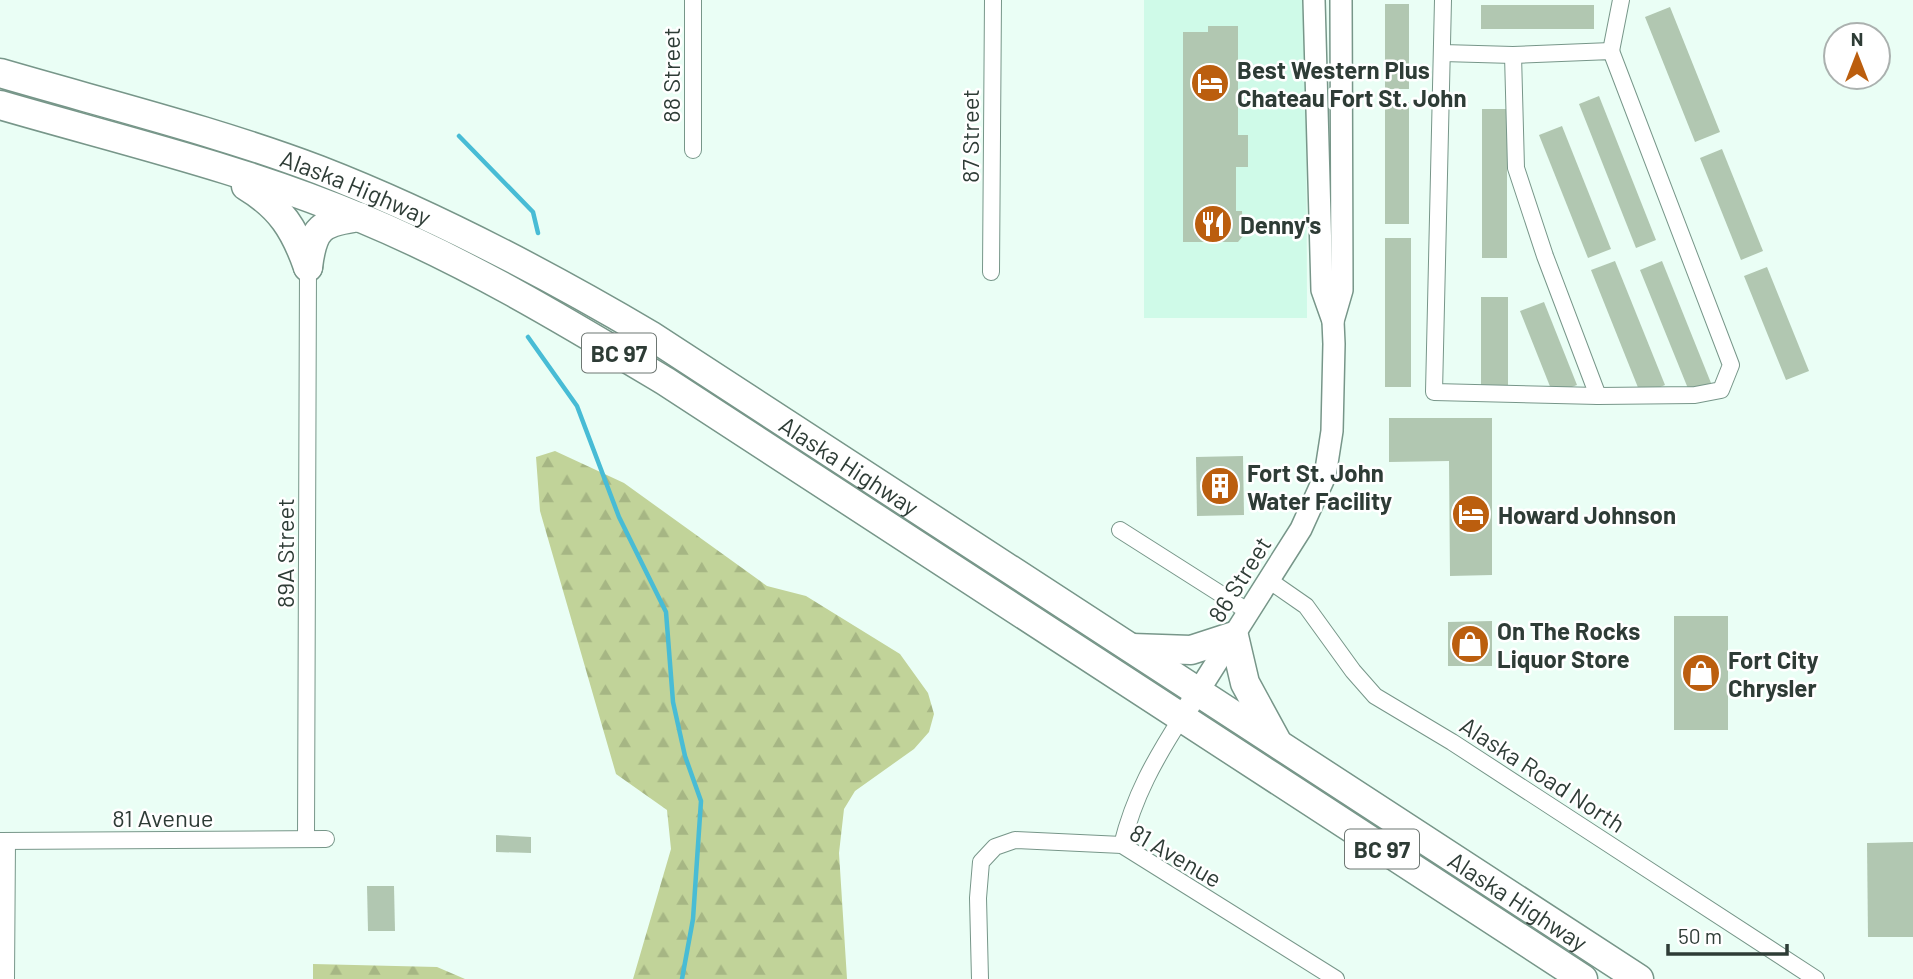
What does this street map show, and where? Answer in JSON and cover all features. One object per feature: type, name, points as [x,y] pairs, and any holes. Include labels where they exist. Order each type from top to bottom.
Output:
[{"type":"highway","name":"Alaska Highway","points":[[0,73],[232,141],[318,170],[482,240],[650,335],[1639,979]]},
{"type":"highway","name":"Alaska Highway","points":[[0,105],[212,166],[360,218],[515,290],[582,330],[1182,717],[1583,979]]},
{"type":"highway","points":[[212,166],[266,198],[278,209],[291,223],[308,267]]},
{"type":"highway","points":[[308,267],[311,243],[318,230],[330,221],[360,218]]},
{"type":"highway","points":[[1132,648],[1191,650],[1234,636],[1245,683],[1278,743]]},
{"type":"main road","name":"86 Street","points":[[1314,0],[1322,290],[1333,321]]},
{"type":"main road","name":"86 Street","points":[[1182,717],[1270,581],[1312,509],[1325,476],[1334,410],[1333,321],[1342,290],[1341,0]]},
{"type":"street","name":"88 Street","points":[[693,0],[693,150]]},
{"type":"street","name":"87 Street","points":[[990,272],[993,0]]},
{"type":"street","points":[[1443,0],[1434,392],[1598,396],[1695,395],[1721,390],[1731,365],[1611,51],[1621,0]]},
{"type":"street","points":[[1443,52],[1513,55],[1611,51]]},
{"type":"street","points":[[1513,55],[1516,168],[1545,256],[1598,396]]},
{"type":"street","name":"89A Street","points":[[306,839],[308,267]]},
{"type":"street","points":[[1120,530],[1249,612]]},
{"type":"street","name":"Alaska Road North","points":[[1270,581],[1306,606],[1353,671],[1375,696],[1452,741],[1816,979]]},
{"type":"street","name":"86 Street","points":[[1122,845],[1132,806],[1148,769],[1182,717]]},
{"type":"street","name":"81 Avenue","points":[[4,841],[326,839]]},
{"type":"street","name":"81 Avenue","points":[[980,979],[978,898],[981,862],[995,847],[1015,840],[1122,845],[1336,979]]},
{"type":"street","points":[[4,841],[6,979]]},
{"type":"shaded area","points":[[1144,0],[1306,0],[1307,318],[1144,318]]},
{"type":"green space","points":[[555,451],[624,483],[767,586],[806,596],[900,654],[928,693],[934,714],[929,732],[914,749],[855,791],[844,809],[839,853],[847,979],[633,979],[671,849],[667,810],[616,774],[540,511],[536,457]]},
{"type":"green space","points":[[313,964],[437,967],[465,979],[313,979]]},
{"type":"building","points":[[1385,4],[1409,4],[1409,89],[1385,89]]},
{"type":"building","points":[[1481,5],[1594,5],[1594,29],[1481,29]]},
{"type":"building","points":[[1670,7],[1720,132],[1695,142],[1645,17]]},
{"type":"building","name":"Best Western Plus Chateau Fort St. John","points":[[1208,26],[1238,26],[1238,135],[1248,135],[1248,167],[1236,167],[1236,211],[1242,211],[1243,236],[1238,242],[1183,242],[1183,32],[1208,32]]},
{"type":"building","points":[[1599,96],[1656,240],[1636,248],[1579,104]]},
{"type":"building","points":[[1385,102],[1409,102],[1409,224],[1385,224]]},
{"type":"building","points":[[1482,109],[1507,109],[1507,258],[1482,258]]},
{"type":"building","points":[[1562,126],[1611,249],[1588,258],[1539,135]]},
{"type":"building","points":[[1722,149],[1763,251],[1741,260],[1700,158]]},
{"type":"building","points":[[1385,238],[1411,238],[1411,387],[1385,387]]},
{"type":"building","points":[[1615,261],[1665,385],[1641,395],[1591,270]]},
{"type":"building","points":[[1662,261],[1711,383],[1689,391],[1640,270]]},
{"type":"building","points":[[1767,267],[1809,371],[1786,380],[1744,276]]},
{"type":"building","points":[[1481,297],[1508,297],[1508,389],[1481,389]]},
{"type":"building","points":[[1544,302],[1577,385],[1553,394],[1520,311]]},
{"type":"building","name":"Howard Johnson","points":[[1389,418],[1492,418],[1492,575],[1450,576],[1449,461],[1389,462]]},
{"type":"building","name":"Fort St. John Water Facility","points":[[1243,456],[1244,515],[1197,516],[1196,457]]},
{"type":"building","name":"Fort City Chrysler","points":[[1674,616],[1728,616],[1728,730],[1674,730]]},
{"type":"building","name":"On The Rocks Liquor Store","points":[[1492,621],[1492,666],[1448,666],[1448,622]]},
{"type":"building","points":[[496,835],[531,837],[531,853],[496,852]]},
{"type":"building","points":[[1913,842],[1913,937],[1868,937],[1867,843]]},
{"type":"building","points":[[367,886],[394,886],[395,931],[368,931]]},
{"type":"waterway","points":[[459,136],[533,212],[538,233]]},
{"type":"waterway","points":[[528,337],[577,406],[619,517],[666,612],[673,702],[685,756],[701,801],[693,919],[682,979]]},
{"type":"place","name":"Best Western Plus Chateau Fort St. John","points":[[1210,83]]},
{"type":"place","name":"Denny's","points":[[1213,224]]},
{"type":"place","name":"Fort St. John Water Facility","points":[[1220,486]]},
{"type":"place","name":"Howard Johnson","points":[[1471,514]]},
{"type":"place","name":"On The Rocks Liquor Store","points":[[1470,644]]},
{"type":"place","name":"Fort City Chrysler","points":[[1701,673]]}]
